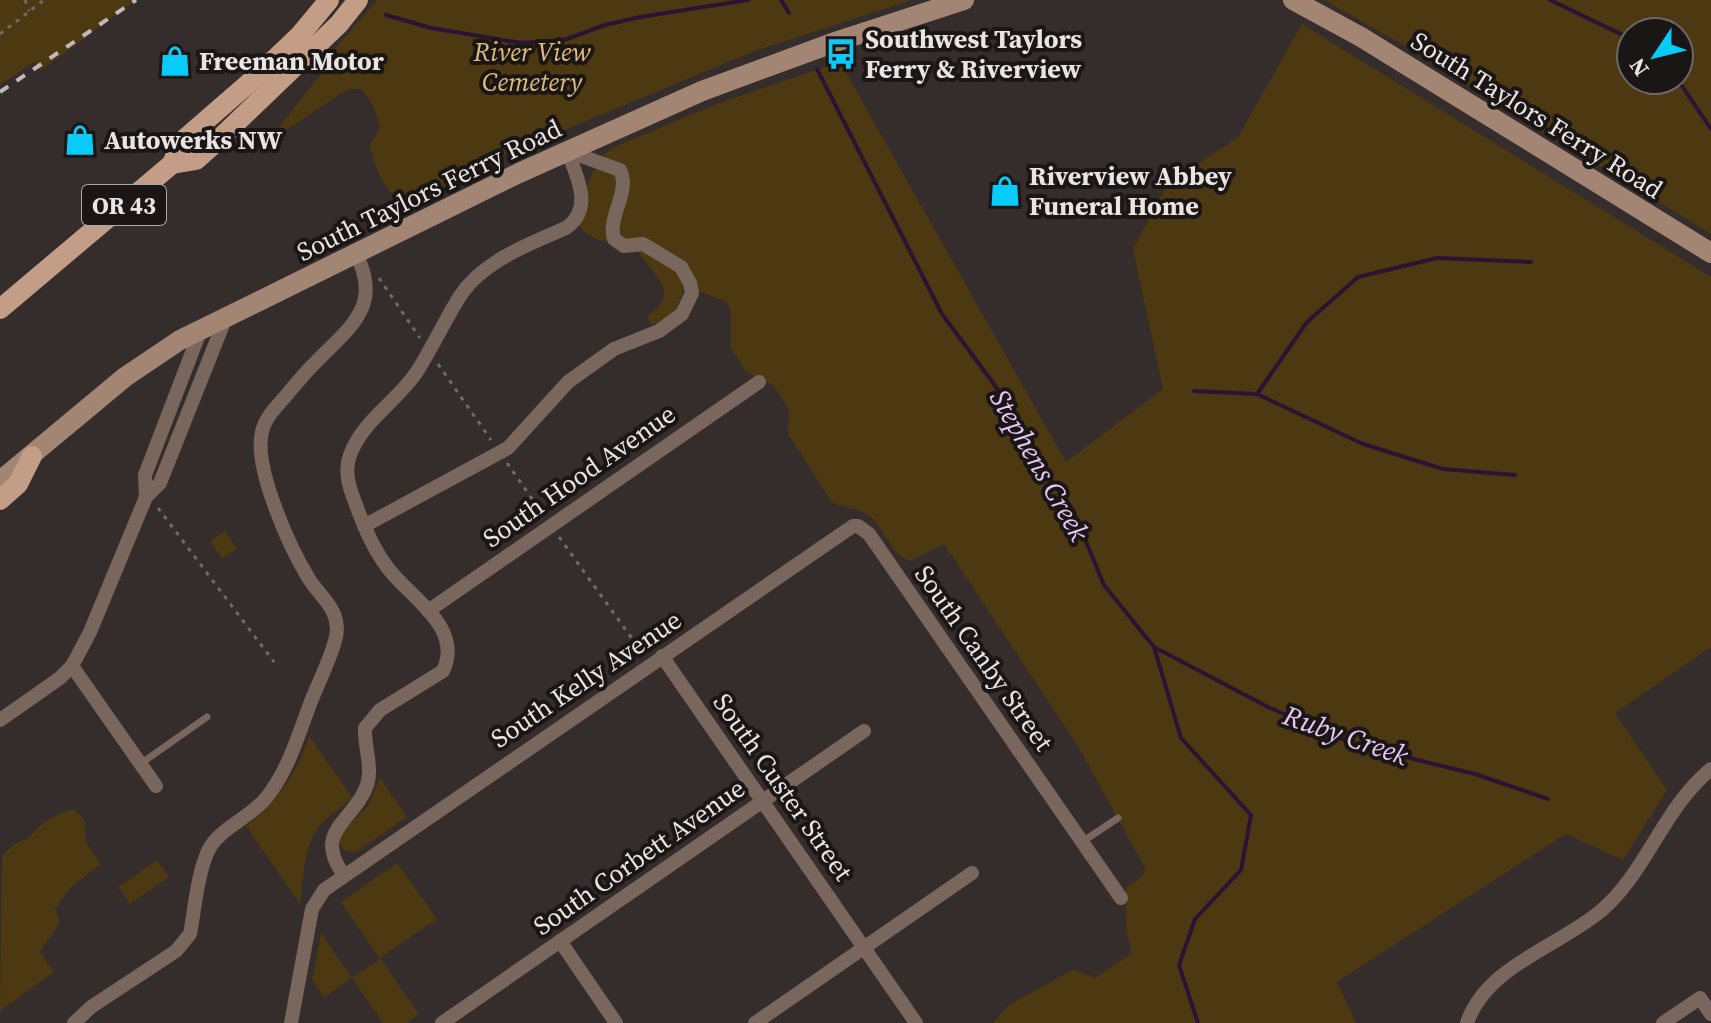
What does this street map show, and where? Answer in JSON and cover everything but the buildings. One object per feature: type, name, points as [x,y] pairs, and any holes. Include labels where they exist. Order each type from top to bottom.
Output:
[{"type":"main road","name":"OR 43","points":[[172,164],[196,160],[320,42],[358,0]]},
{"type":"main road","name":"South Taylors Ferry Road","points":[[0,481],[145,362],[201,329],[567,151],[739,76],[964,0]]},
{"type":"main road","name":"South Taylors Ferry Road","points":[[1293,0],[1361,37],[1711,253]]},
{"type":"main road","name":"OR 43","points":[[0,309],[172,164],[181,142],[257,76],[320,5]]},
{"type":"main road","points":[[320,5],[325,20],[320,29],[320,42]]},
{"type":"main road","points":[[0,500],[18,484],[32,456]]},
{"type":"street","points":[[364,526],[508,448],[568,382],[614,349],[659,331],[682,314],[692,293],[687,274],[681,267],[643,244],[624,246],[614,239],[612,230],[623,182],[622,172],[617,167],[567,151]]},
{"type":"street","points":[[343,874],[334,861],[331,844],[334,834],[366,790],[365,728],[380,710],[443,671],[448,660],[446,638],[441,626],[389,569],[364,526],[347,463],[354,446],[415,374],[460,295],[479,275],[499,261],[566,228],[576,219],[582,203],[581,193],[567,151]]},
{"type":"street","points":[[74,1023],[91,1007],[186,942],[202,868],[210,847],[267,798],[297,740],[333,645],[337,624],[332,608],[310,580],[294,550],[263,469],[259,449],[262,431],[274,408],[353,324],[366,299],[366,276],[356,254]]},
{"type":"street","points":[[0,720],[60,678],[72,666],[90,632],[146,497],[160,483],[226,317]]},
{"type":"street","points":[[146,497],[145,475],[201,329]]},
{"type":"street","name":"South Hood Avenue","points":[[428,611],[759,382]]},
{"type":"street","name":"South Kelly Avenue","points":[[291,1023],[312,909],[324,890],[847,529],[858,526]]},
{"type":"street","name":"South Canby Street","points":[[858,526],[869,534],[1121,898]]},
{"type":"street","name":"South Custer Street","points":[[662,656],[916,1023]]},
{"type":"street","points":[[72,666],[156,786]]},
{"type":"street","name":"South Corbett Avenue","points":[[442,1023],[864,731]]},
{"type":"street","points":[[1467,1023],[1475,1006],[1498,980],[1586,921],[1613,899],[1681,802],[1711,769]]},
{"type":"street","points":[[755,1023],[972,873]]},
{"type":"street","points":[[560,941],[616,1023]]},
{"type":"street","points":[[1663,1023],[1706,995],[1711,1014]]},
{"type":"lane","points":[[140,764],[207,717]]},
{"type":"lane","points":[[1082,842],[1118,818]]},
{"type":"path","points":[[25,0],[29,11]]},
{"type":"path","points":[[0,34],[44,0]]},
{"type":"path","points":[[366,276],[382,280],[423,341]]},
{"type":"path","points":[[445,373],[495,446]]},
{"type":"path","points":[[505,460],[542,513]]},
{"type":"path","points":[[161,512],[274,662]]},
{"type":"path","points":[[564,544],[637,649]]},
{"type":"green space","points":[[0,0],[136,0],[40,71],[34,62],[0,85]]},
{"type":"green space","name":"River View Cemetery","points":[[377,0],[912,0],[755,51],[506,154],[407,206],[392,194],[378,172],[370,145],[380,127],[373,105],[361,89],[348,89],[285,131],[279,127],[320,75],[331,53]]},
{"type":"green space","points":[[1324,0],[1711,0],[1711,234],[1400,43]]},
{"type":"green space","points":[[1302,24],[1711,277],[1711,647],[1615,713],[1667,790],[1623,860],[1566,834],[1337,982],[1356,1023],[993,1023],[1009,1005],[1074,969],[1095,978],[1132,953],[1127,932],[1126,888],[1143,876],[1145,868],[1079,748],[944,544],[910,561],[898,554],[867,514],[831,501],[788,434],[789,410],[774,386],[746,372],[731,348],[731,312],[727,302],[685,286],[670,317],[651,324],[647,317],[661,304],[662,286],[637,251],[598,240],[579,225],[588,183],[597,164],[612,148],[719,103],[840,62],[1066,462],[1163,389],[1133,249],[1167,185],[1238,137]]},
{"type":"green space","points":[[225,531],[237,549],[222,559],[210,541]]},
{"type":"green space","points":[[309,736],[352,797],[322,823],[311,841],[305,861],[300,904],[246,826],[285,786]]},
{"type":"green space","points":[[380,778],[407,817],[356,852],[345,851],[339,842],[342,832],[368,806]]},
{"type":"green space","points":[[68,810],[75,810],[84,819],[87,844],[101,864],[71,887],[55,909],[60,923],[40,952],[54,972],[0,1011],[2,856],[14,844],[27,839],[44,822]]},
{"type":"green space","points":[[157,860],[169,877],[130,904],[118,887]]},
{"type":"green space","points":[[397,863],[437,919],[380,958],[419,1014],[407,1023],[383,1023],[352,978],[380,959],[341,902]]},
{"type":"green space","points":[[321,933],[352,978],[324,997],[312,980]]},
{"type":"waterway","name":"Stephens Creek","points":[[386,15],[431,28],[521,43],[564,40],[605,25],[640,17],[748,0]]},
{"type":"waterway","name":"Stephens Creek","points":[[781,0],[789,13]]},
{"type":"waterway","points":[[1550,0],[1615,31]]},
{"type":"waterway","name":"Stephens Creek","points":[[817,69],[942,314],[996,387],[1028,448],[1073,510],[1104,585],[1154,647],[1181,738],[1251,815],[1241,870],[1195,919],[1179,965],[1198,1023]]},
{"type":"waterway","points":[[1689,96],[1711,129]]},
{"type":"waterway","points":[[1194,391],[1257,394],[1307,322],[1358,277],[1437,258],[1531,262]]},
{"type":"waterway","points":[[1257,394],[1363,444],[1443,469],[1515,475]]},
{"type":"waterway","name":"Ruby Creek","points":[[1154,647],[1268,707],[1356,745],[1475,774],[1548,799]]},
{"type":"railway","points":[[0,92],[136,0]]},
{"type":"place","name":"Southwest Taylors Ferry & Riverview","points":[[841,54]]},
{"type":"place","name":"Freeman Motor","points":[[175,61]]},
{"type":"place","name":"Autowerks NW","points":[[80,140]]},
{"type":"place","name":"Riverview Abbey Funeral Home","points":[[1005,191]]}]
